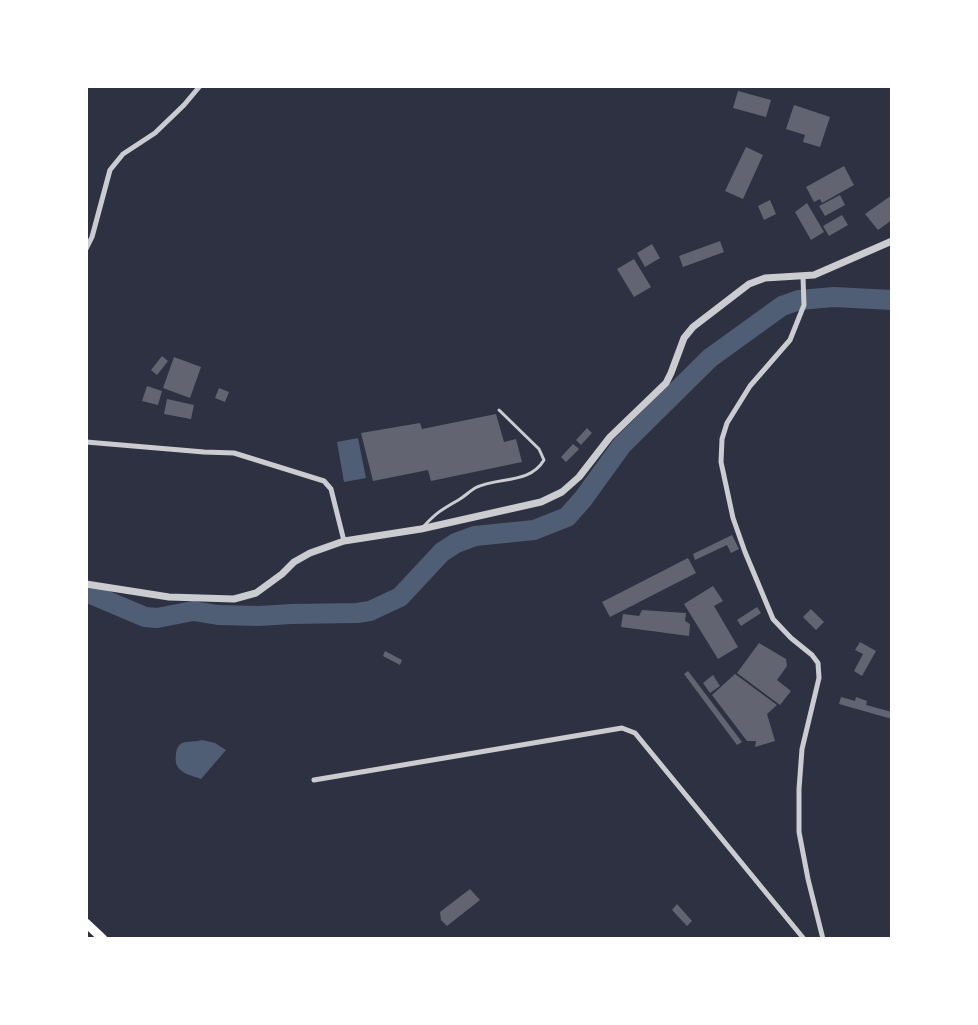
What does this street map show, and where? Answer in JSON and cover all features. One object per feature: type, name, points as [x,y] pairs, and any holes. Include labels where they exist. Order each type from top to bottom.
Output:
[{"type":"main road","points":[[86,923],[103,939]]},
{"type":"street","points":[[86,249],[110,170],[123,154],[155,133],[200,86]]},
{"type":"street","points":[[86,584],[169,597],[234,599],[256,593],[310,553],[344,541],[421,529],[541,502],[562,492],[579,477],[610,437],[666,383],[684,338],[693,327],[749,284],[765,278],[814,275],[892,241]]},
{"type":"street","points":[[803,277],[804,305],[790,340],[750,386],[727,423],[722,439],[721,462],[737,530],[773,619],[818,663],[819,678],[802,749],[799,832],[823,939]]},
{"type":"street","points":[[86,442],[234,453],[324,481],[331,489],[344,541]]},
{"type":"street","points":[[314,780],[622,728],[635,733],[804,939]]},
{"type":"lane","points":[[421,529],[439,510],[477,486],[529,475],[539,469],[544,460],[539,449],[499,410]]},
{"type":"water","points":[[358,438],[366,478],[344,482],[337,442]]},
{"type":"water","points":[[202,740],[226,750],[201,779],[182,772],[176,761],[180,744]]},
{"type":"building","points":[[738,91],[771,100],[766,117],[733,108]]},
{"type":"building","points":[[794,105],[830,117],[820,147],[803,142],[805,135],[786,129]]},
{"type":"building","points":[[746,147],[763,155],[743,199],[725,191]]},
{"type":"building","points":[[844,166],[854,185],[822,203],[820,199],[814,202],[806,187]]},
{"type":"building","points":[[840,195],[845,205],[825,216],[819,206]]},
{"type":"building","points":[[892,195],[892,220],[878,230],[865,214]]},
{"type":"building","points":[[770,200],[776,214],[764,220],[758,206]]},
{"type":"building","points":[[807,203],[824,232],[811,240],[795,212]]},
{"type":"building","points":[[842,215],[848,225],[829,236],[823,226]]},
{"type":"building","points":[[720,241],[724,252],[683,267],[679,256]]},
{"type":"building","points":[[652,244],[660,258],[645,267],[637,253]]},
{"type":"building","points":[[634,259],[651,287],[634,297],[617,269]]},
{"type":"building","points":[[162,356],[168,361],[157,375],[151,370]]},
{"type":"building","points":[[174,357],[201,367],[190,398],[163,388]]},
{"type":"building","points":[[147,386],[162,391],[158,405],[142,401]]},
{"type":"building","points":[[219,388],[229,392],[225,402],[215,398]]},
{"type":"building","points":[[167,399],[194,405],[191,419],[164,414]]},
{"type":"building","points":[[496,414],[504,442],[516,439],[522,462],[431,481],[428,470],[373,481],[361,433],[420,423],[422,429]]},
{"type":"building","points":[[587,428],[592,433],[581,445],[576,440]]},
{"type":"building","points":[[573,444],[579,449],[566,462],[561,457]]},
{"type":"building","points":[[732,535],[739,549],[731,553],[727,545],[695,560],[693,554]]},
{"type":"building","points":[[688,558],[696,573],[610,617],[602,602]]},
{"type":"building","points":[[713,586],[723,601],[714,606],[738,647],[718,659],[684,604]]},
{"type":"building","points":[[757,607],[761,613],[741,626],[737,620]]},
{"type":"building","points":[[811,609],[824,622],[816,630],[803,617]]},
{"type":"building","points":[[642,610],[686,613],[685,621],[690,624],[689,636],[621,627],[623,614],[639,616]]},
{"type":"building","points":[[860,642],[876,651],[862,676],[854,671],[863,654],[855,650]]},
{"type":"building","points":[[759,643],[786,659],[787,666],[777,680],[791,691],[780,705],[737,673]]},
{"type":"building","points":[[385,651],[402,660],[400,665],[383,656]]},
{"type":"building","points":[[688,671],[742,742],[737,745],[684,674]]},
{"type":"building","points":[[735,674],[777,705],[767,714],[775,741],[755,747],[756,741],[747,741],[712,695]]},
{"type":"building","points":[[713,675],[720,686],[710,693],[703,683]]},
{"type":"building","points":[[841,697],[867,701],[866,705],[892,712],[892,719],[839,704]]},
{"type":"building","points":[[470,889],[480,900],[447,926],[441,920],[440,912]]},
{"type":"building","points":[[677,904],[692,921],[687,926],[672,910]]},
{"type":"waterway","points":[[86,592],[145,617],[157,618],[193,611],[259,616],[370,611],[400,597],[442,552],[456,543],[475,536],[534,530],[567,517],[622,445],[710,358],[782,306],[799,300],[834,297],[892,300]]}]
